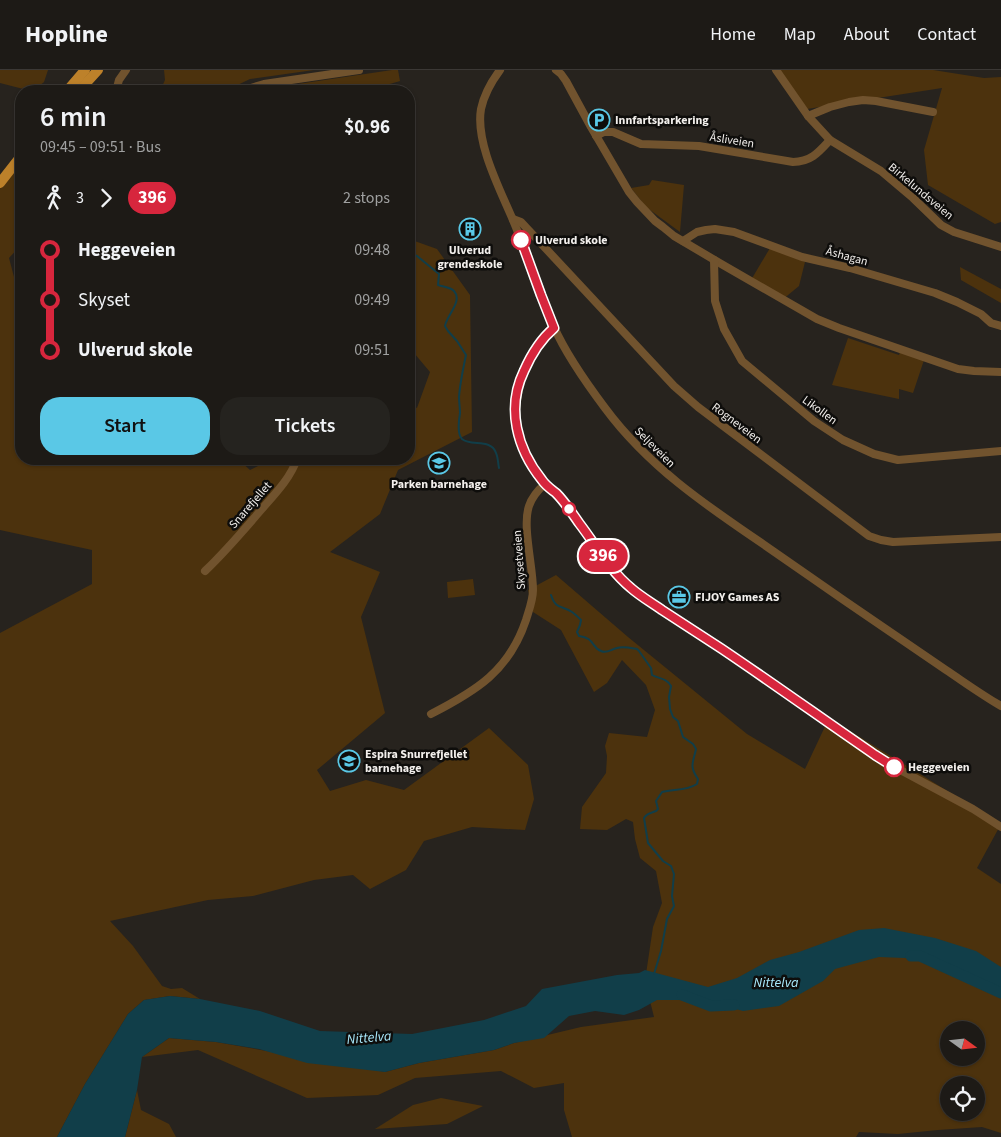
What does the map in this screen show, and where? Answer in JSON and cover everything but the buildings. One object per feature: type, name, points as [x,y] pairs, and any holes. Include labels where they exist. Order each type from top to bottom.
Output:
[{"type":"main road","points":[[72,85],[85,70]]},
{"type":"main road","points":[[84,85],[98,70]]},
{"type":"main road","points":[[0,184],[15,164]]},
{"type":"street","points":[[118,85],[120,77],[126,70]]},
{"type":"street","points":[[261,85],[359,70]]},
{"type":"street","points":[[556,70],[566,81],[629,192],[655,221],[684,242],[782,300],[828,324],[958,369],[1001,372]]},
{"type":"street","name":"Birkelundsveien","points":[[776,70],[808,116],[830,140],[880,171],[941,225],[954,232],[1001,247]]},
{"type":"street","name":"Seljeveien","points":[[497,71],[482,103],[481,112],[481,131],[489,161],[554,328],[605,408],[640,449],[677,483],[742,530],[1001,706]]},
{"type":"street","points":[[808,116],[849,102],[863,100],[933,112]]},
{"type":"street","name":"Åsliveien","points":[[596,136],[604,132],[613,132],[641,144],[699,146],[793,162],[808,160],[818,153],[830,140]]},
{"type":"street","name":"Rogneveien","points":[[513,219],[521,222],[674,386],[698,407],[869,536],[886,541],[901,542],[1001,538]]},
{"type":"street","name":"Åshagan","points":[[684,242],[697,232],[706,230],[715,229],[734,232],[802,257],[850,268],[935,293],[957,302],[981,314],[991,323],[1001,326]]},
{"type":"street","name":"Likollen","points":[[714,260],[715,301],[724,329],[742,361],[793,405],[821,426],[843,440],[874,454],[898,460],[1001,451]]},
{"type":"street","points":[[554,328],[541,341],[525,368],[518,388],[516,426],[520,443],[545,484],[562,500],[613,570],[630,588],[736,658],[875,755],[974,809],[1001,827]]},
{"type":"street","name":"Snarefjellet","points":[[205,571],[280,488],[294,465]]},
{"type":"street","name":"Skysetveien","points":[[431,714],[461,699],[481,685],[505,661],[518,640],[532,596],[532,575],[527,529],[528,510],[536,493],[545,484]]},
{"type":"street","points":[[208,554],[214,562]]},
{"type":"shaded area","points":[[0,70],[48,70],[44,82],[40,85],[15,85],[15,87],[0,83]]},
{"type":"shaded area","points":[[164,70],[314,70],[250,79],[238,85],[163,85],[165,80]]},
{"type":"shaded area","points":[[392,70],[398,70],[400,81],[386,85],[291,85]]},
{"type":"shaded area","points":[[776,70],[933,70],[984,78],[1001,77],[1001,222],[995,224],[928,185],[924,150],[942,88],[807,109]]},
{"type":"shaded area","points":[[15,160],[15,252],[9,258],[15,281],[15,465],[245,465],[250,470],[260,465],[408,465],[398,470],[380,514],[330,552],[380,572],[361,617],[385,713],[317,770],[330,791],[366,780],[404,790],[489,728],[528,765],[534,799],[525,830],[472,827],[424,841],[406,870],[370,889],[353,875],[314,880],[253,896],[208,900],[110,921],[133,946],[162,986],[171,989],[182,988],[200,999],[170,996],[144,1000],[128,1014],[85,1084],[57,1137],[0,1137],[0,633],[92,584],[92,550],[0,530],[0,181]]},
{"type":"shaded area","points":[[652,180],[684,185],[680,232],[646,207],[631,188],[649,185]]},
{"type":"shaded area","points":[[415,241],[437,249],[470,295],[472,432],[415,461],[415,407],[417,408],[430,372],[415,354]]},
{"type":"shaded area","points":[[770,248],[805,262],[799,286],[782,300],[751,280]]},
{"type":"shaded area","points":[[960,267],[1001,289],[1001,303],[961,280]]},
{"type":"shaded area","points":[[848,338],[899,355],[900,352],[924,360],[913,393],[899,389],[899,399],[832,385]]},
{"type":"shaded area","points":[[556,575],[628,637],[747,734],[805,769],[829,718],[1001,824],[977,868],[1001,884],[1001,1133],[982,1127],[898,1134],[859,1132],[856,1137],[572,1137],[564,1110],[564,1083],[534,1088],[501,1071],[415,1078],[378,1095],[307,1098],[198,1050],[142,1057],[169,1038],[216,1042],[385,1072],[419,1063],[494,1050],[514,1043],[581,1027],[654,1017],[648,993],[646,974],[653,927],[662,903],[656,871],[640,858],[633,822],[626,819],[607,830],[580,829],[582,807],[606,773],[607,756],[605,746],[609,733],[647,737],[655,710],[646,685],[622,660],[607,683],[594,692],[561,630],[533,612],[528,590]]},
{"type":"shaded area","points":[[473,579],[475,595],[448,598],[447,582]]},
{"type":"shaded area","points":[[137,1090],[141,1110],[169,1124],[176,1137],[125,1137]]},
{"type":"shaded area","points":[[441,1098],[483,1106],[447,1124],[375,1129],[413,1105]]},
{"type":"water","points":[[884,928],[935,938],[976,951],[1001,967],[1001,992],[930,959],[879,957],[835,969],[823,981],[779,1006],[743,1011],[702,1000],[657,1000],[639,1010],[624,1015],[595,1011],[569,1016],[544,1038],[514,1043],[494,1050],[419,1063],[385,1072],[307,1063],[259,1049],[216,1042],[169,1038],[142,1057],[137,1090],[125,1137],[57,1137],[85,1084],[128,1014],[144,1000],[170,996],[200,999],[260,1011],[320,1031],[412,1034],[484,1020],[526,1006],[542,989],[617,975],[639,973],[645,970],[708,987],[737,978],[770,960],[799,952],[859,930]]},
{"type":"waterway","points":[[415,255],[439,274],[438,285],[454,291],[457,299],[445,326],[466,355],[459,397],[460,437],[466,441],[485,444],[493,448],[497,456],[499,468]]},
{"type":"waterway","points":[[551,595],[557,605],[572,612],[581,620],[577,632],[579,636],[588,639],[601,651],[605,652],[624,647],[639,651],[651,668],[652,675],[665,680],[671,686],[669,697],[673,717],[678,721],[683,737],[693,744],[696,749],[692,764],[693,771],[698,779],[697,784],[684,789],[662,792],[656,801],[658,809],[644,818],[648,843],[663,861],[671,866],[674,874],[672,896],[674,906],[667,919],[661,951],[654,974]]},
{"type":"waterway","name":"Nittelva","points":[[911,956],[920,956],[1001,993]]},
{"type":"waterway","name":"Nittelva","points":[[682,995],[711,1006],[734,1005]]},
{"type":"bus line","name":"396","points":[[521,240],[554,328],[541,341],[529,360],[520,381],[516,400],[515,416],[520,443],[539,476],[562,500],[613,570],[630,588],[736,658],[894,767]]},
{"type":"place","name":"Innfartsparkering","points":[[599,120]]},
{"type":"place","name":"Ulverud grendeskole","points":[[470,229]]},
{"type":"place","name":"Ulverud skole","points":[[521,240]]},
{"type":"place","name":"Parken barnehage","points":[[439,463]]},
{"type":"place","name":"FIJOY Games AS","points":[[679,597]]},
{"type":"place","name":"Espira Snurrefjellet barnehage","points":[[349,761]]},
{"type":"place","name":"Heggeveien","points":[[894,767]]}]
